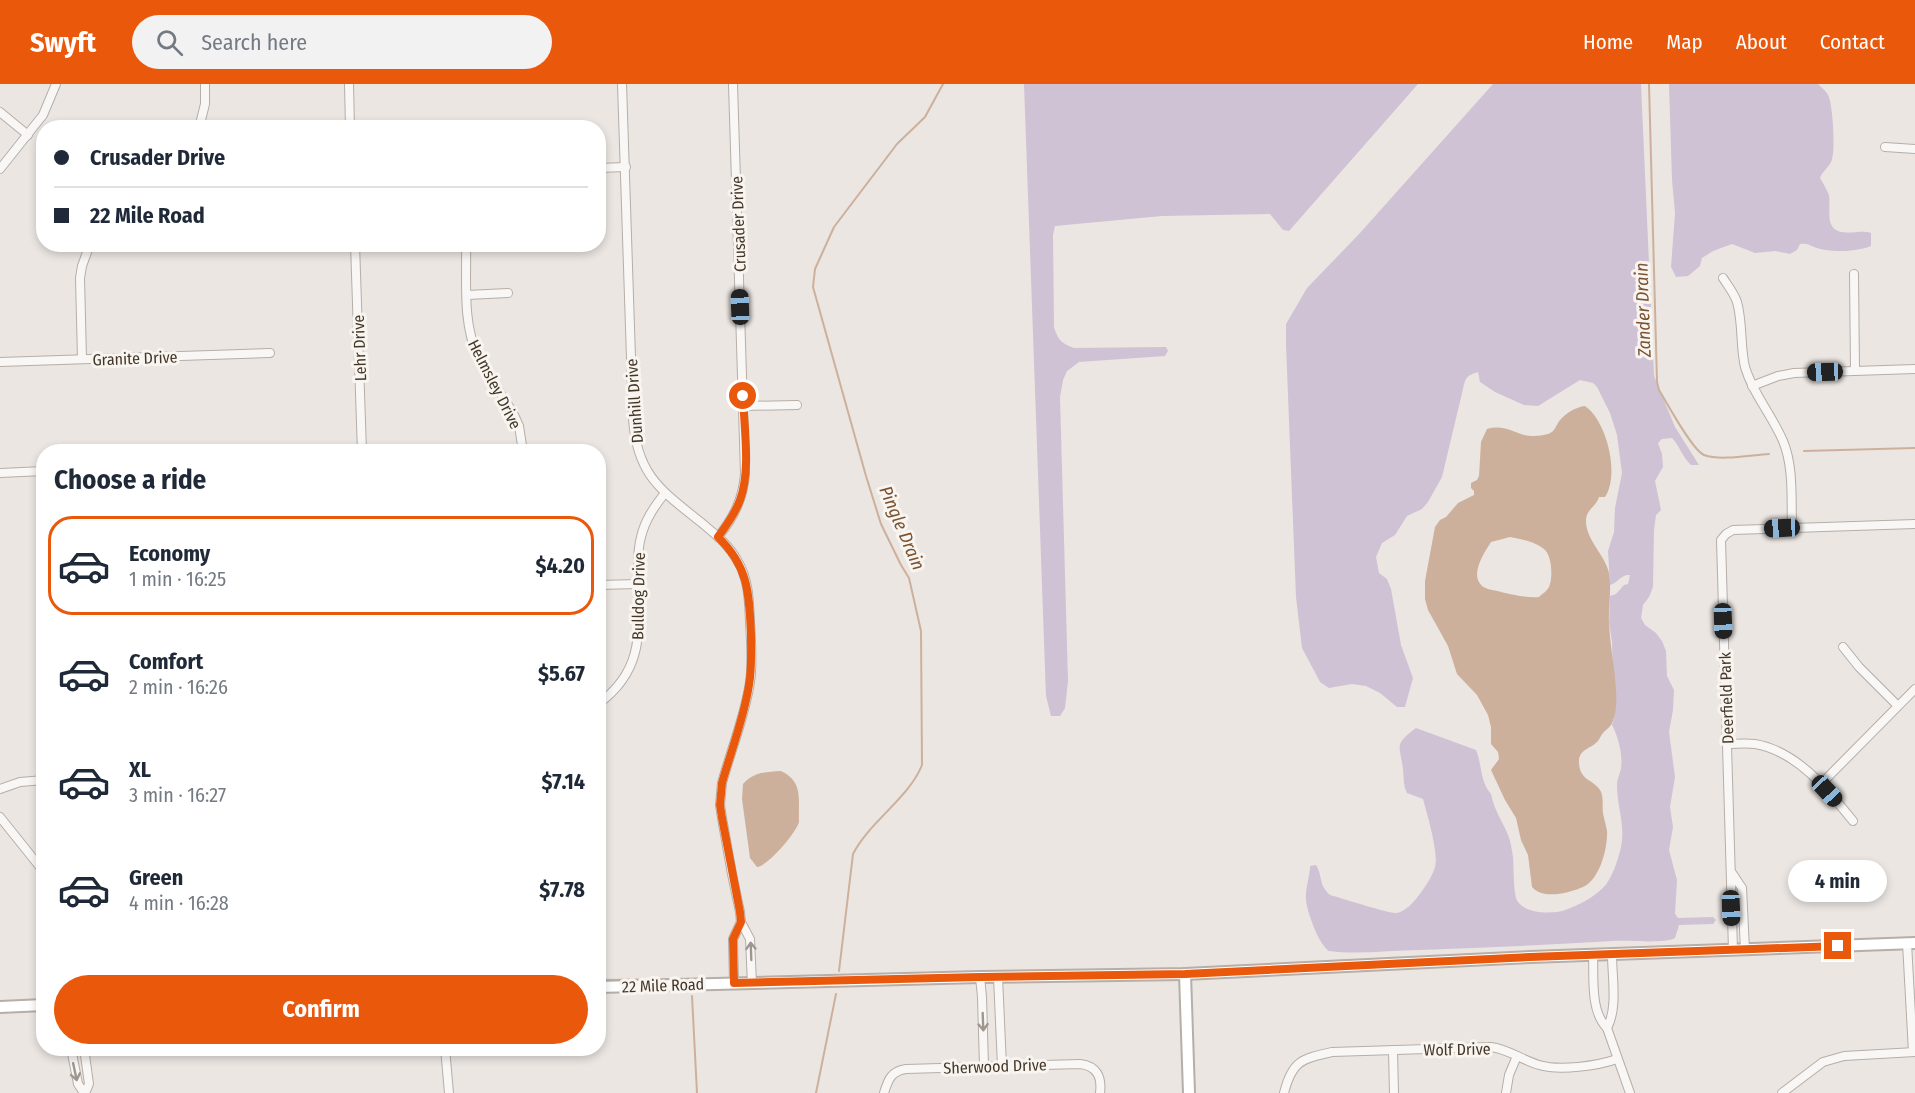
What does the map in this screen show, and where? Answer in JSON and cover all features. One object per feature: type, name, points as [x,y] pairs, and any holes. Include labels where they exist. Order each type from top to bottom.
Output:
[{"type":"street","points":[[39,120],[56,84]]},
{"type":"street","points":[[201,120],[205,104],[205,84]]},
{"type":"street","points":[[349,84],[350,120]]},
{"type":"street","name":"Dunhill Drive","points":[[622,84],[634,431],[640,460],[654,482],[718,537],[738,561],[749,593],[750,684],[722,783],[720,805],[732,874],[740,903],[741,922],[750,939],[752,984]]},
{"type":"street","name":"Crusader Drive","points":[[718,537],[731,520],[743,493],[745,474],[733,84]]},
{"type":"street","points":[[0,112],[28,135]]},
{"type":"street","points":[[0,169],[36,124]]},
{"type":"street","points":[[1885,147],[1915,149]]},
{"type":"street","points":[[606,168],[626,167]]},
{"type":"street","points":[[82,359],[80,278],[87,252]]},
{"type":"street","name":"Lehr Drive","points":[[355,252],[362,444]]},
{"type":"street","name":"Helmsley Drive","points":[[466,252],[469,329],[483,366],[515,417],[522,444]]},
{"type":"street","points":[[1854,274],[1855,371]]},
{"type":"street","points":[[1723,278],[1737,302],[1743,355],[1752,386],[1780,434],[1787,451],[1792,528],[1915,524]]},
{"type":"street","points":[[467,295],[508,293]]},
{"type":"street","name":"Granite Drive","points":[[0,362],[270,353]]},
{"type":"street","points":[[1752,386],[1778,376],[1794,373],[1915,369]]},
{"type":"street","points":[[744,406],[797,405]]},
{"type":"street","points":[[0,473],[36,471]]},
{"type":"street","name":"Bulldog Drive","points":[[606,698],[628,673],[638,646],[638,550],[650,515],[665,493]]},
{"type":"street","name":"Deerfield Park","points":[[1733,950],[1720,546],[1723,537],[1733,530],[1792,528]]},
{"type":"street","points":[[606,585],[638,584]]},
{"type":"street","points":[[1843,647],[1859,667],[1898,706]]},
{"type":"street","points":[[1821,784],[1915,689]]},
{"type":"street","points":[[1727,744],[1755,744],[1775,750],[1790,758],[1821,784],[1853,821]]},
{"type":"street","points":[[0,789],[20,782],[36,781]]},
{"type":"street","points":[[0,817],[36,862]]},
{"type":"street","points":[[1732,872],[1742,888],[1745,950]]},
{"type":"street","name":"Dunhill Drive","points":[[734,983],[733,939],[741,922]]},
{"type":"street","points":[[1782,1093],[1823,1062],[1844,1056],[1914,1052],[1911,943]]},
{"type":"street","name":"22 Mile Road","points":[[606,987],[1185,974],[1911,943]]},
{"type":"street","points":[[1607,1028],[1611,1020],[1613,1003],[1612,954]]},
{"type":"street","points":[[1593,955],[1596,1003],[1600,1021],[1607,1028],[1630,1093]]},
{"type":"street","points":[[1185,974],[1189,1093]]},
{"type":"street","points":[[980,977],[984,1066]]},
{"type":"street","points":[[998,977],[1002,1066]]},
{"type":"street","points":[[1596,1003],[1613,1003]]},
{"type":"street","points":[[0,1007],[36,1005]]},
{"type":"street","name":"Wolf Drive","points":[[1284,1093],[1294,1066],[1313,1057],[1332,1052],[1491,1047],[1549,1067],[1598,1064],[1617,1059]]},
{"type":"street","points":[[1393,1050],[1394,1093]]},
{"type":"street","points":[[73,1056],[78,1084],[85,1093],[89,1084],[85,1056]]},
{"type":"street","points":[[446,1056],[449,1093]]},
{"type":"street","points":[[1506,1093],[1509,1075],[1517,1056]]},
{"type":"street","name":"Sherwood Drive","points":[[884,1093],[888,1080],[895,1072],[906,1069],[1080,1064],[1095,1069],[1100,1079],[1100,1093]]},
{"type":"shaded area","points":[[1024,84],[1418,84],[1289,231],[1283,230],[1270,214],[1162,216],[1055,226],[1053,235],[1054,327],[1061,340],[1074,348],[1166,347],[1168,351],[1165,356],[1079,362],[1067,371],[1063,380],[1060,397],[1068,681],[1065,708],[1060,716],[1051,716],[1046,696]]},
{"type":"shaded area","points":[[1493,84],[1641,84],[1654,376],[1675,427],[1699,465],[1691,465],[1685,459],[1672,438],[1662,439],[1658,443],[1663,467],[1655,481],[1661,510],[1656,515],[1654,530],[1653,587],[1643,605],[1641,618],[1662,641],[1666,651],[1667,676],[1674,690],[1669,732],[1675,777],[1670,807],[1673,827],[1669,850],[1677,880],[1675,914],[1678,918],[1713,917],[1716,920],[1713,924],[1679,925],[1675,938],[1663,941],[1612,941],[1363,952],[1329,951],[1318,935],[1307,905],[1306,891],[1310,866],[1316,865],[1322,884],[1330,895],[1393,913],[1407,908],[1415,900],[1434,871],[1436,861],[1434,843],[1423,799],[1407,793],[1404,784],[1400,746],[1404,738],[1416,728],[1476,750],[1485,784],[1510,841],[1516,899],[1522,906],[1542,912],[1557,912],[1592,897],[1610,879],[1621,845],[1622,826],[1617,781],[1621,768],[1621,757],[1612,725],[1614,718],[1612,642],[1609,622],[1610,596],[1628,584],[1630,575],[1610,585],[1608,551],[1614,532],[1615,508],[1622,473],[1617,435],[1610,413],[1593,383],[1580,380],[1538,406],[1524,405],[1495,392],[1480,382],[1478,372],[1466,380],[1442,477],[1428,502],[1422,509],[1407,516],[1395,535],[1382,543],[1376,557],[1379,573],[1387,579],[1391,589],[1401,645],[1413,678],[1405,707],[1397,707],[1380,693],[1366,686],[1352,684],[1329,688],[1320,682],[1302,648],[1296,597],[1286,324],[1307,288],[1360,233]]},
{"type":"shaded area","points":[[1669,84],[1818,84],[1830,100],[1834,140],[1833,157],[1820,178],[1829,195],[1829,217],[1836,230],[1849,233],[1871,233],[1871,246],[1858,250],[1835,251],[1800,244],[1797,250],[1790,254],[1775,251],[1755,253],[1732,244],[1702,258],[1700,266],[1688,276],[1676,277],[1671,267],[1675,213]]},
{"type":"shaded area","points":[[1585,406],[1600,423],[1611,462],[1611,476],[1605,497],[1599,497],[1586,519],[1589,534],[1609,573],[1609,623],[1616,703],[1611,725],[1598,741],[1583,752],[1579,758],[1582,773],[1597,786],[1602,795],[1607,831],[1606,846],[1602,862],[1589,883],[1564,893],[1549,894],[1532,887],[1528,855],[1521,840],[1516,818],[1491,770],[1499,759],[1498,752],[1491,744],[1488,715],[1477,695],[1457,674],[1448,646],[1428,610],[1425,599],[1425,581],[1435,527],[1458,503],[1474,495],[1471,483],[1479,476],[1481,442],[1487,429],[1507,429],[1528,436],[1548,434],[1554,430],[1565,415]],"holes":[[[1510,537],[1538,545],[1549,557],[1550,583],[1547,590],[1539,597],[1520,596],[1489,589],[1478,581],[1479,563],[1491,542]]]},
{"type":"shaded area","points":[[781,771],[788,775],[797,786],[799,822],[793,834],[781,848],[768,861],[757,867],[750,858],[742,799],[743,784],[756,775]]},
{"type":"waterway","name":"Pingle Drain","points":[[839,971],[853,854],[869,831],[908,788],[922,765],[921,631],[909,578],[881,524],[866,476],[813,287],[815,269],[834,227],[897,144],[925,117],[943,84]]},
{"type":"waterway","name":"Zander Drain","points":[[1649,84],[1659,390],[1693,445],[1704,455],[1727,458],[1769,454]]},
{"type":"waterway","name":"Zander Drain","points":[[1804,451],[1915,448]]},
{"type":"waterway","points":[[606,980],[689,979]]},
{"type":"waterway","name":"Pingle Drain","points":[[816,1093],[836,994]]},
{"type":"waterway","points":[[692,996],[697,1093]]},
{"type":"route","points":[[743,396],[745,474],[743,493],[731,520],[718,537],[731,551],[743,571],[750,604],[750,684],[722,783],[720,805],[732,874],[740,903],[741,922],[733,939],[734,983],[1185,974],[1530,957],[1838,946]]}]
